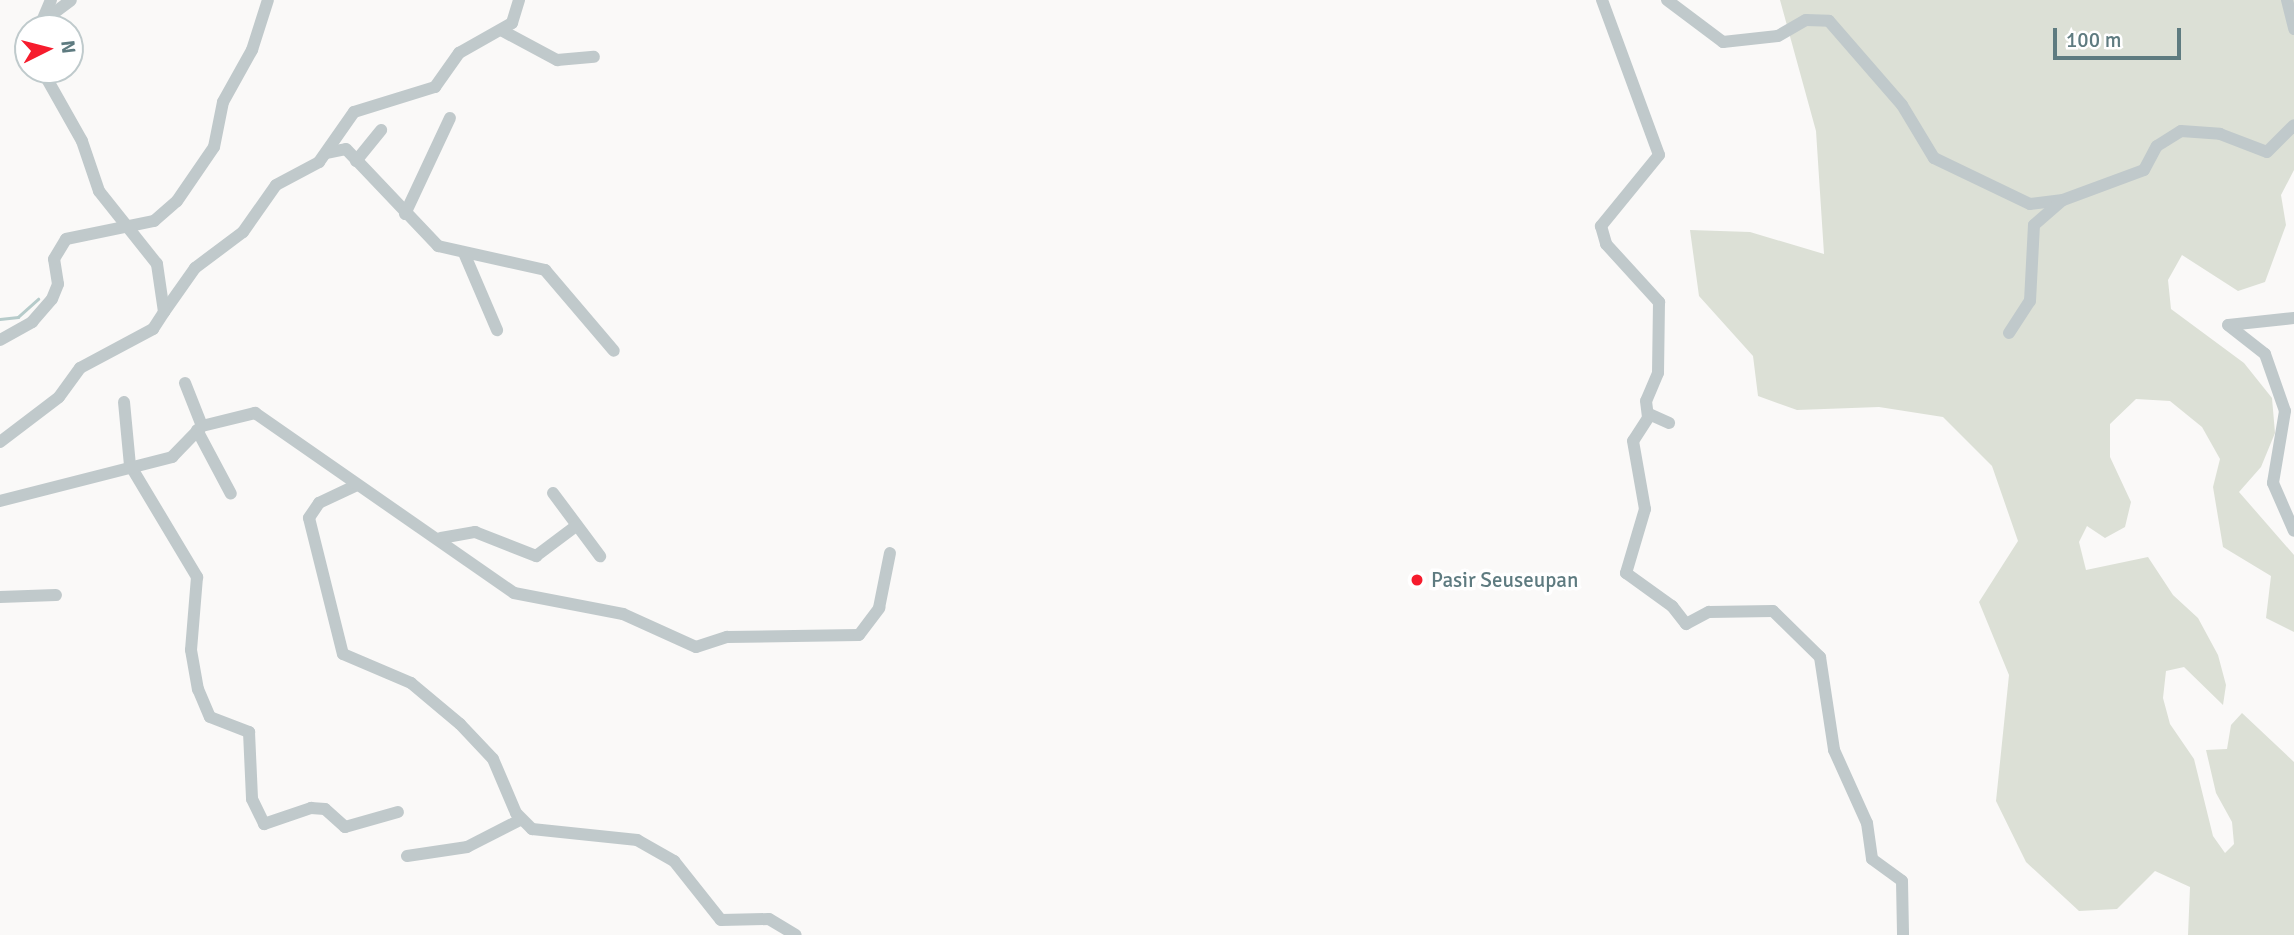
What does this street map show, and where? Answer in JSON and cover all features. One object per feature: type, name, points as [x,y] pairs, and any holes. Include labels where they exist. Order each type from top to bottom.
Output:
[{"type":"street","points":[[54,14],[71,0]]},
{"type":"street","points":[[0,340],[32,322],[52,299],[58,284],[54,259],[66,239],[130,227],[168,211],[211,152],[223,102],[252,50],[268,0]]},
{"type":"street","points":[[326,153],[356,110],[427,92],[443,80],[459,53],[514,20],[519,0]]},
{"type":"street","points":[[1602,0],[1659,155],[1601,226],[1606,244],[1658,296],[1658,368],[1646,401],[1649,414],[1633,441],[1645,509],[1626,573],[1672,606],[1685,624],[1709,612],[1773,611],[1822,660],[1835,757],[1867,822],[1873,863],[1902,881],[1903,935]]},
{"type":"street","points":[[1667,0],[1723,42],[1776,37],[1792,24],[1825,19],[1902,105],[1937,160],[2030,204],[2063,200],[2149,168],[2157,146],[2181,131],[2220,134],[2267,152],[2294,125]]},
{"type":"street","points":[[2287,0],[2294,29]]},
{"type":"street","points":[[501,30],[557,60],[594,57]]},
{"type":"street","points":[[50,84],[82,141],[99,191],[130,227],[160,271],[164,312]]},
{"type":"street","points":[[405,214],[450,118]]},
{"type":"street","points":[[356,161],[381,130]]},
{"type":"street","points":[[0,442],[58,397],[80,368],[156,327],[195,268],[243,232],[276,185],[326,153],[343,148],[438,246],[545,270],[614,351]]},
{"type":"street","points":[[2009,333],[2030,301],[2034,225],[2063,200]]},
{"type":"street","points":[[464,253],[497,330]]},
{"type":"street","points":[[2294,318],[2228,324],[2263,352],[2285,411],[2273,483],[2294,531]]},
{"type":"street","points":[[185,383],[199,428],[231,494]]},
{"type":"street","points":[[124,402],[130,464],[195,571],[199,601],[191,650],[198,689],[210,717],[249,734],[252,799],[264,825],[312,808],[325,809],[345,827],[398,812]]},
{"type":"street","points":[[0,501],[130,464],[173,456],[199,428],[235,414],[259,414],[357,485],[441,538],[514,593],[623,614],[696,647],[727,637],[859,635],[879,608],[890,553]]},
{"type":"street","points":[[1649,414],[1669,424]]},
{"type":"street","points":[[357,485],[316,505],[309,518],[342,652],[411,683],[460,724],[493,759],[520,820],[549,835],[644,843],[674,861],[722,920],[769,919],[796,935]]},
{"type":"street","points":[[552,493],[600,556]]},
{"type":"street","points":[[441,538],[478,533],[540,555],[576,526]]},
{"type":"street","points":[[0,597],[56,595]]},
{"type":"street","points":[[407,856],[467,848],[520,820]]},
{"type":"shaded area","points":[[1780,0],[2294,0],[2294,170],[2281,195],[2286,225],[2265,282],[2238,291],[2182,255],[2168,280],[2171,309],[2244,363],[2272,398],[2275,433],[2261,467],[2239,492],[2294,555],[2294,632],[2266,618],[2271,576],[2223,547],[2213,487],[2220,459],[2202,427],[2170,401],[2136,399],[2110,424],[2110,457],[2131,502],[2125,527],[2105,538],[2087,526],[2079,542],[2086,570],[2148,557],[2173,595],[2198,618],[2218,655],[2226,685],[2223,705],[2184,667],[2166,671],[2163,698],[2170,724],[2194,759],[2213,836],[2225,853],[2234,844],[2232,822],[2216,793],[2206,750],[2227,749],[2231,725],[2242,713],[2294,762],[2294,935],[2188,935],[2190,887],[2155,871],[2117,909],[2079,911],[2026,862],[1996,801],[2009,675],[1979,602],[2018,541],[1992,466],[1943,417],[1879,407],[1797,410],[1758,396],[1753,356],[1699,296],[1690,230],[1750,232],[1824,254],[1816,131]]},
{"type":"waterway","points":[[0,319],[18,317],[38,299]]},
{"type":"place","name":"Pasir Seuseupan","points":[[1417,580]]}]
